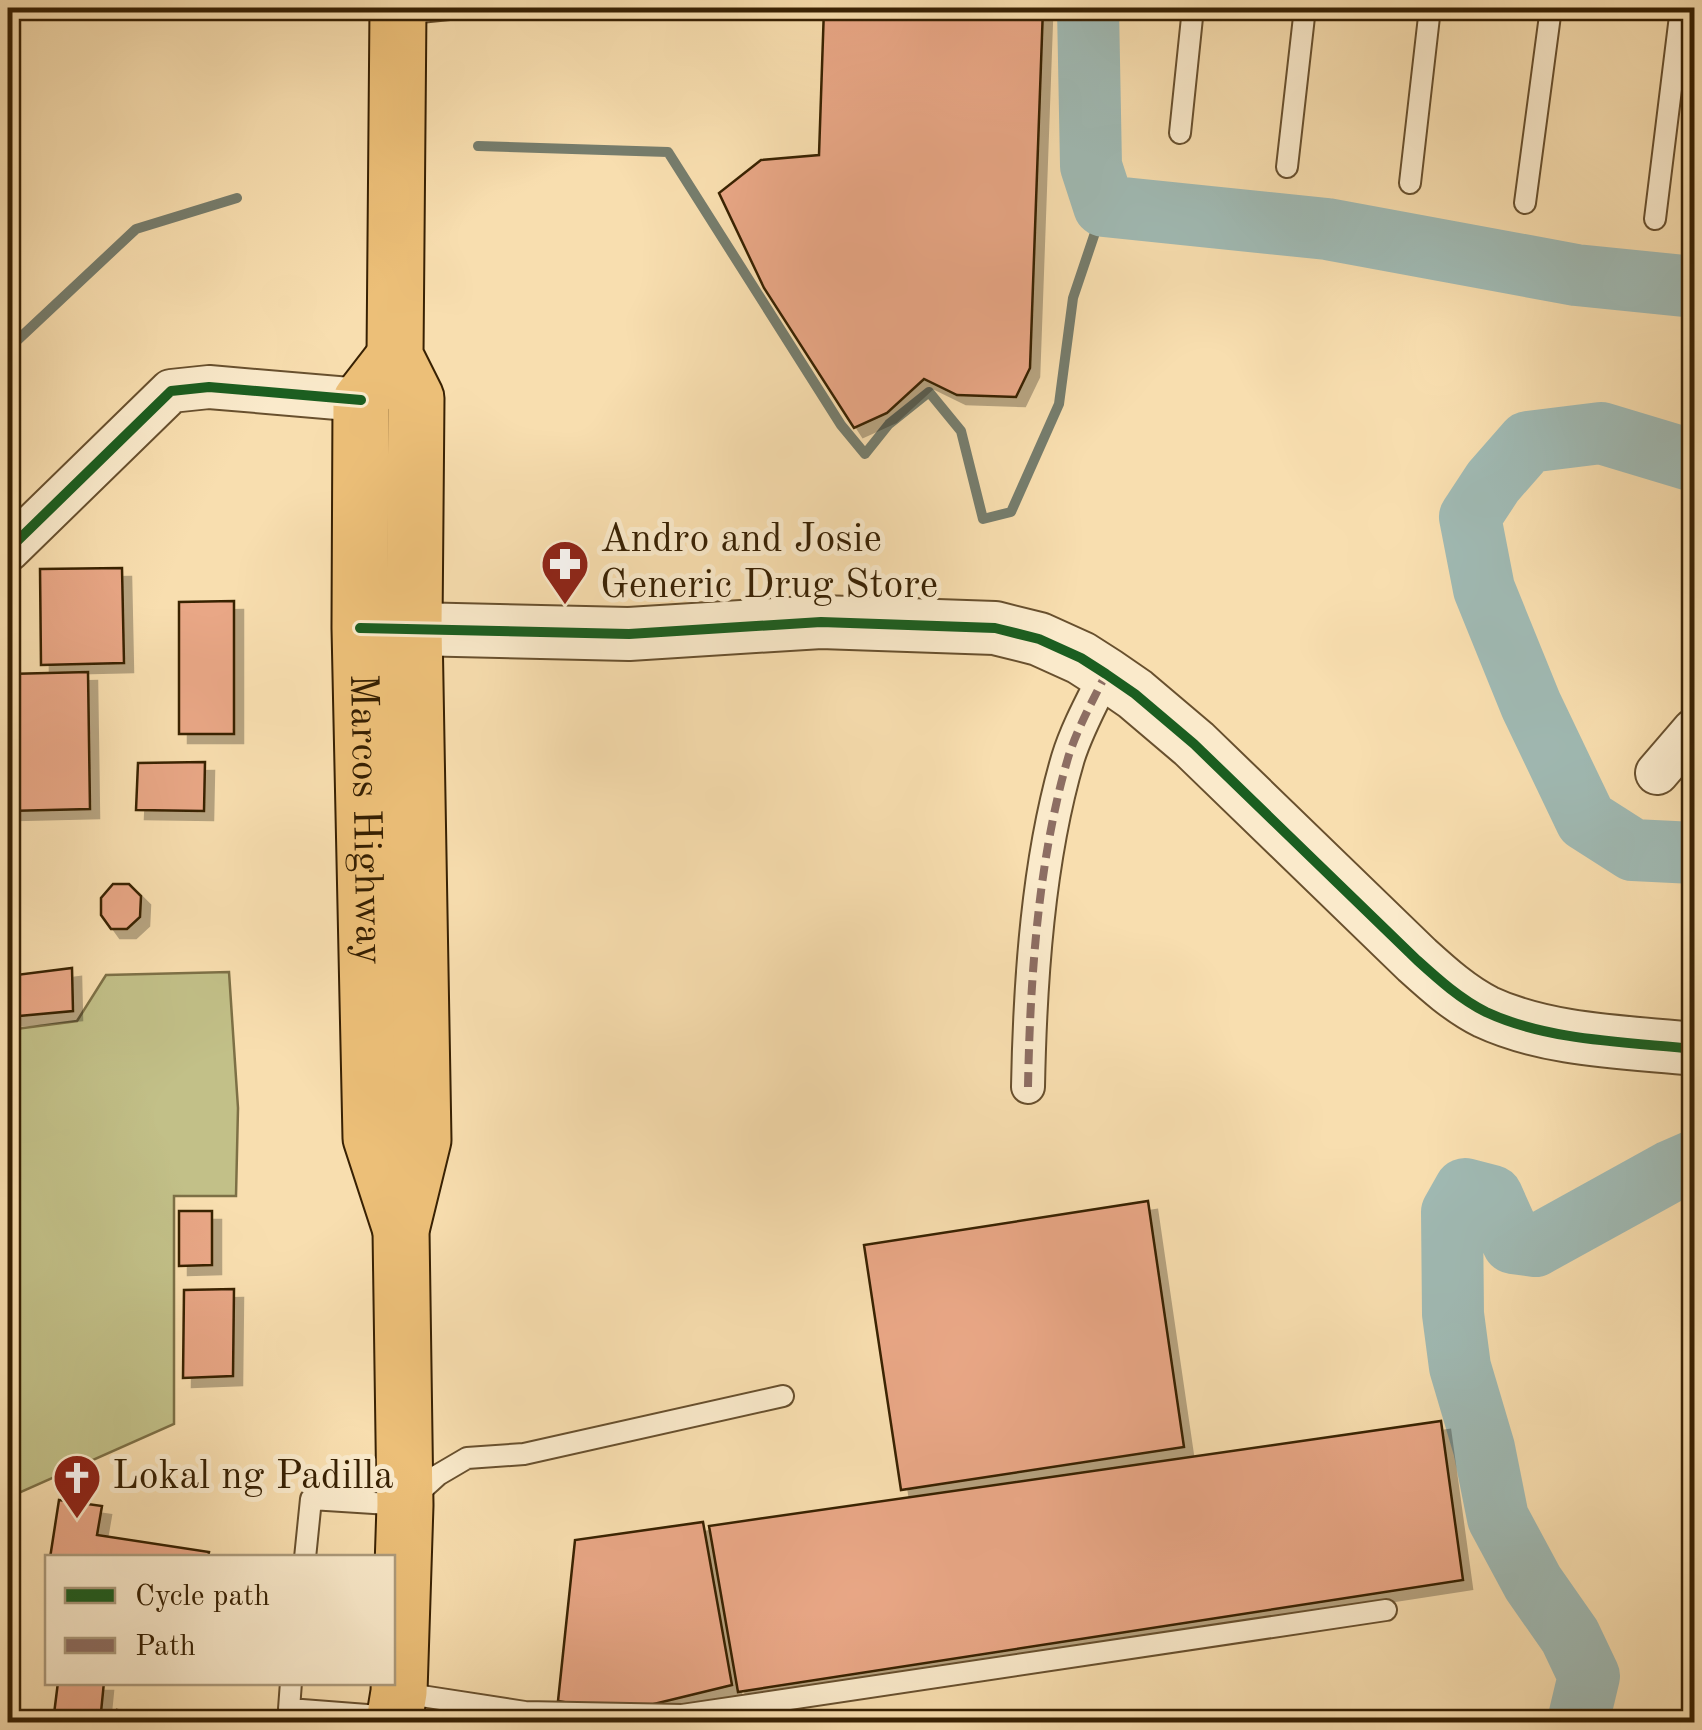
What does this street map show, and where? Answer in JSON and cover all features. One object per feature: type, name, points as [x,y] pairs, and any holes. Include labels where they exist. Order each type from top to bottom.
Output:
[{"type":"main road","name":"Marcos Highway","points":[[396,1711],[405,1505],[400,1230],[423,1140],[414,627],[416,398],[395,356],[398,11]]},
{"type":"main road","points":[[361,400],[395,356]]},
{"type":"main road","name":"Marcos Highway","points":[[361,400],[360,628],[371,1138],[400,1230]]},
{"type":"street","points":[[8,550],[170,391],[209,387],[361,400]]},
{"type":"street","points":[[360,628],[630,634],[821,622],[996,628],[1039,639],[1081,658],[1136,694],[1194,744],[1448,988],[1486,1012],[1541,1029],[1694,1049]]},
{"type":"street","points":[[1028,1087],[1029,1000],[1051,839],[1069,757],[1106,674]]},
{"type":"street","points":[[1657,773],[1694,730]]},
{"type":"lane","points":[[398,11],[459,8]]},
{"type":"lane","points":[[1180,133],[1194,8]]},
{"type":"lane","points":[[1287,167],[1304,8]]},
{"type":"lane","points":[[1410,183],[1430,8]]},
{"type":"lane","points":[[1525,203],[1551,8]]},
{"type":"lane","points":[[1655,219],[1680,8]]},
{"type":"lane","points":[[305,1555],[311,1499],[405,1505],[438,1475],[467,1458],[524,1454],[783,1396]]},
{"type":"lane","points":[[292,1685],[288,1708],[682,1715],[1386,1610]]},
{"type":"shaded area","points":[[229,972],[238,1108],[236,1196],[174,1196],[174,1424],[12,1496],[8,1456],[8,1030],[77,1021],[106,975]]},
{"type":"building","points":[[824,8],[1043,8],[1030,368],[1016,397],[957,395],[924,379],[887,413],[854,428],[764,288],[719,193],[761,160],[819,155]]},
{"type":"building","points":[[122,568],[124,663],[41,665],[40,569]]},
{"type":"building","points":[[234,601],[234,734],[179,734],[179,602]]},
{"type":"building","points":[[88,672],[90,809],[8,811],[8,674]]},
{"type":"building","points":[[205,762],[204,811],[136,810],[138,763]]},
{"type":"building","points":[[113,884],[129,884],[141,896],[140,917],[127,929],[111,929],[101,915],[101,898]]},
{"type":"building","points":[[72,968],[73,1011],[8,1017],[8,976]]},
{"type":"building","points":[[1148,1201],[1184,1447],[901,1490],[864,1245]]},
{"type":"building","points":[[179,1211],[212,1211],[212,1265],[179,1266]]},
{"type":"building","points":[[234,1289],[233,1376],[183,1378],[184,1290]]},
{"type":"building","points":[[1441,1421],[1463,1580],[738,1692],[709,1526]]},
{"type":"building","name":"Lokal ng Padilla","points":[[59,1500],[102,1506],[97,1535],[209,1552],[208,1555],[50,1555]]},
{"type":"building","points":[[703,1522],[732,1685],[621,1712],[558,1701],[575,1540]]},
{"type":"building","points":[[58,1685],[104,1685],[100,1722],[53,1722]]},
{"type":"building","points":[[117,1710],[197,1722],[115,1722]]},
{"type":"waterway","points":[[1088,8],[1091,166],[1104,206],[1327,229],[1576,275],[1694,287]]},
{"type":"waterway","points":[[478,146],[668,152],[841,425],[865,454],[889,424],[929,392],[961,431],[983,519],[1011,512],[1059,404],[1073,298],[1104,206]]},
{"type":"waterway","points":[[8,349],[136,229],[237,198]]},
{"type":"waterway","points":[[1694,461],[1601,433],[1528,442],[1493,482],[1470,517],[1484,589],[1531,705],[1586,820],[1633,850],[1694,853]]},
{"type":"waterway","points":[[1578,1722],[1589,1676],[1570,1636],[1533,1583],[1498,1518],[1484,1448],[1460,1367],[1453,1314],[1452,1212],[1465,1189],[1492,1196],[1513,1243],[1535,1246],[1694,1161]]},
{"type":"marked path","points":[[1028,1087],[1034,963],[1049,838],[1072,747],[1106,674]]},
{"type":"cycle path","points":[[8,550],[171,391],[209,387],[361,400]]},
{"type":"cycle path","points":[[360,628],[629,634],[821,622],[995,628],[1039,639],[1081,658],[1135,694],[1194,744],[1417,960],[1467,1001],[1510,1022],[1561,1035],[1694,1049]]},
{"type":"place","name":"Andro and Josie Generic Drug Store","points":[[565,606]]},
{"type":"place","name":"Lokal ng Padilla","points":[[77,1520]]}]
